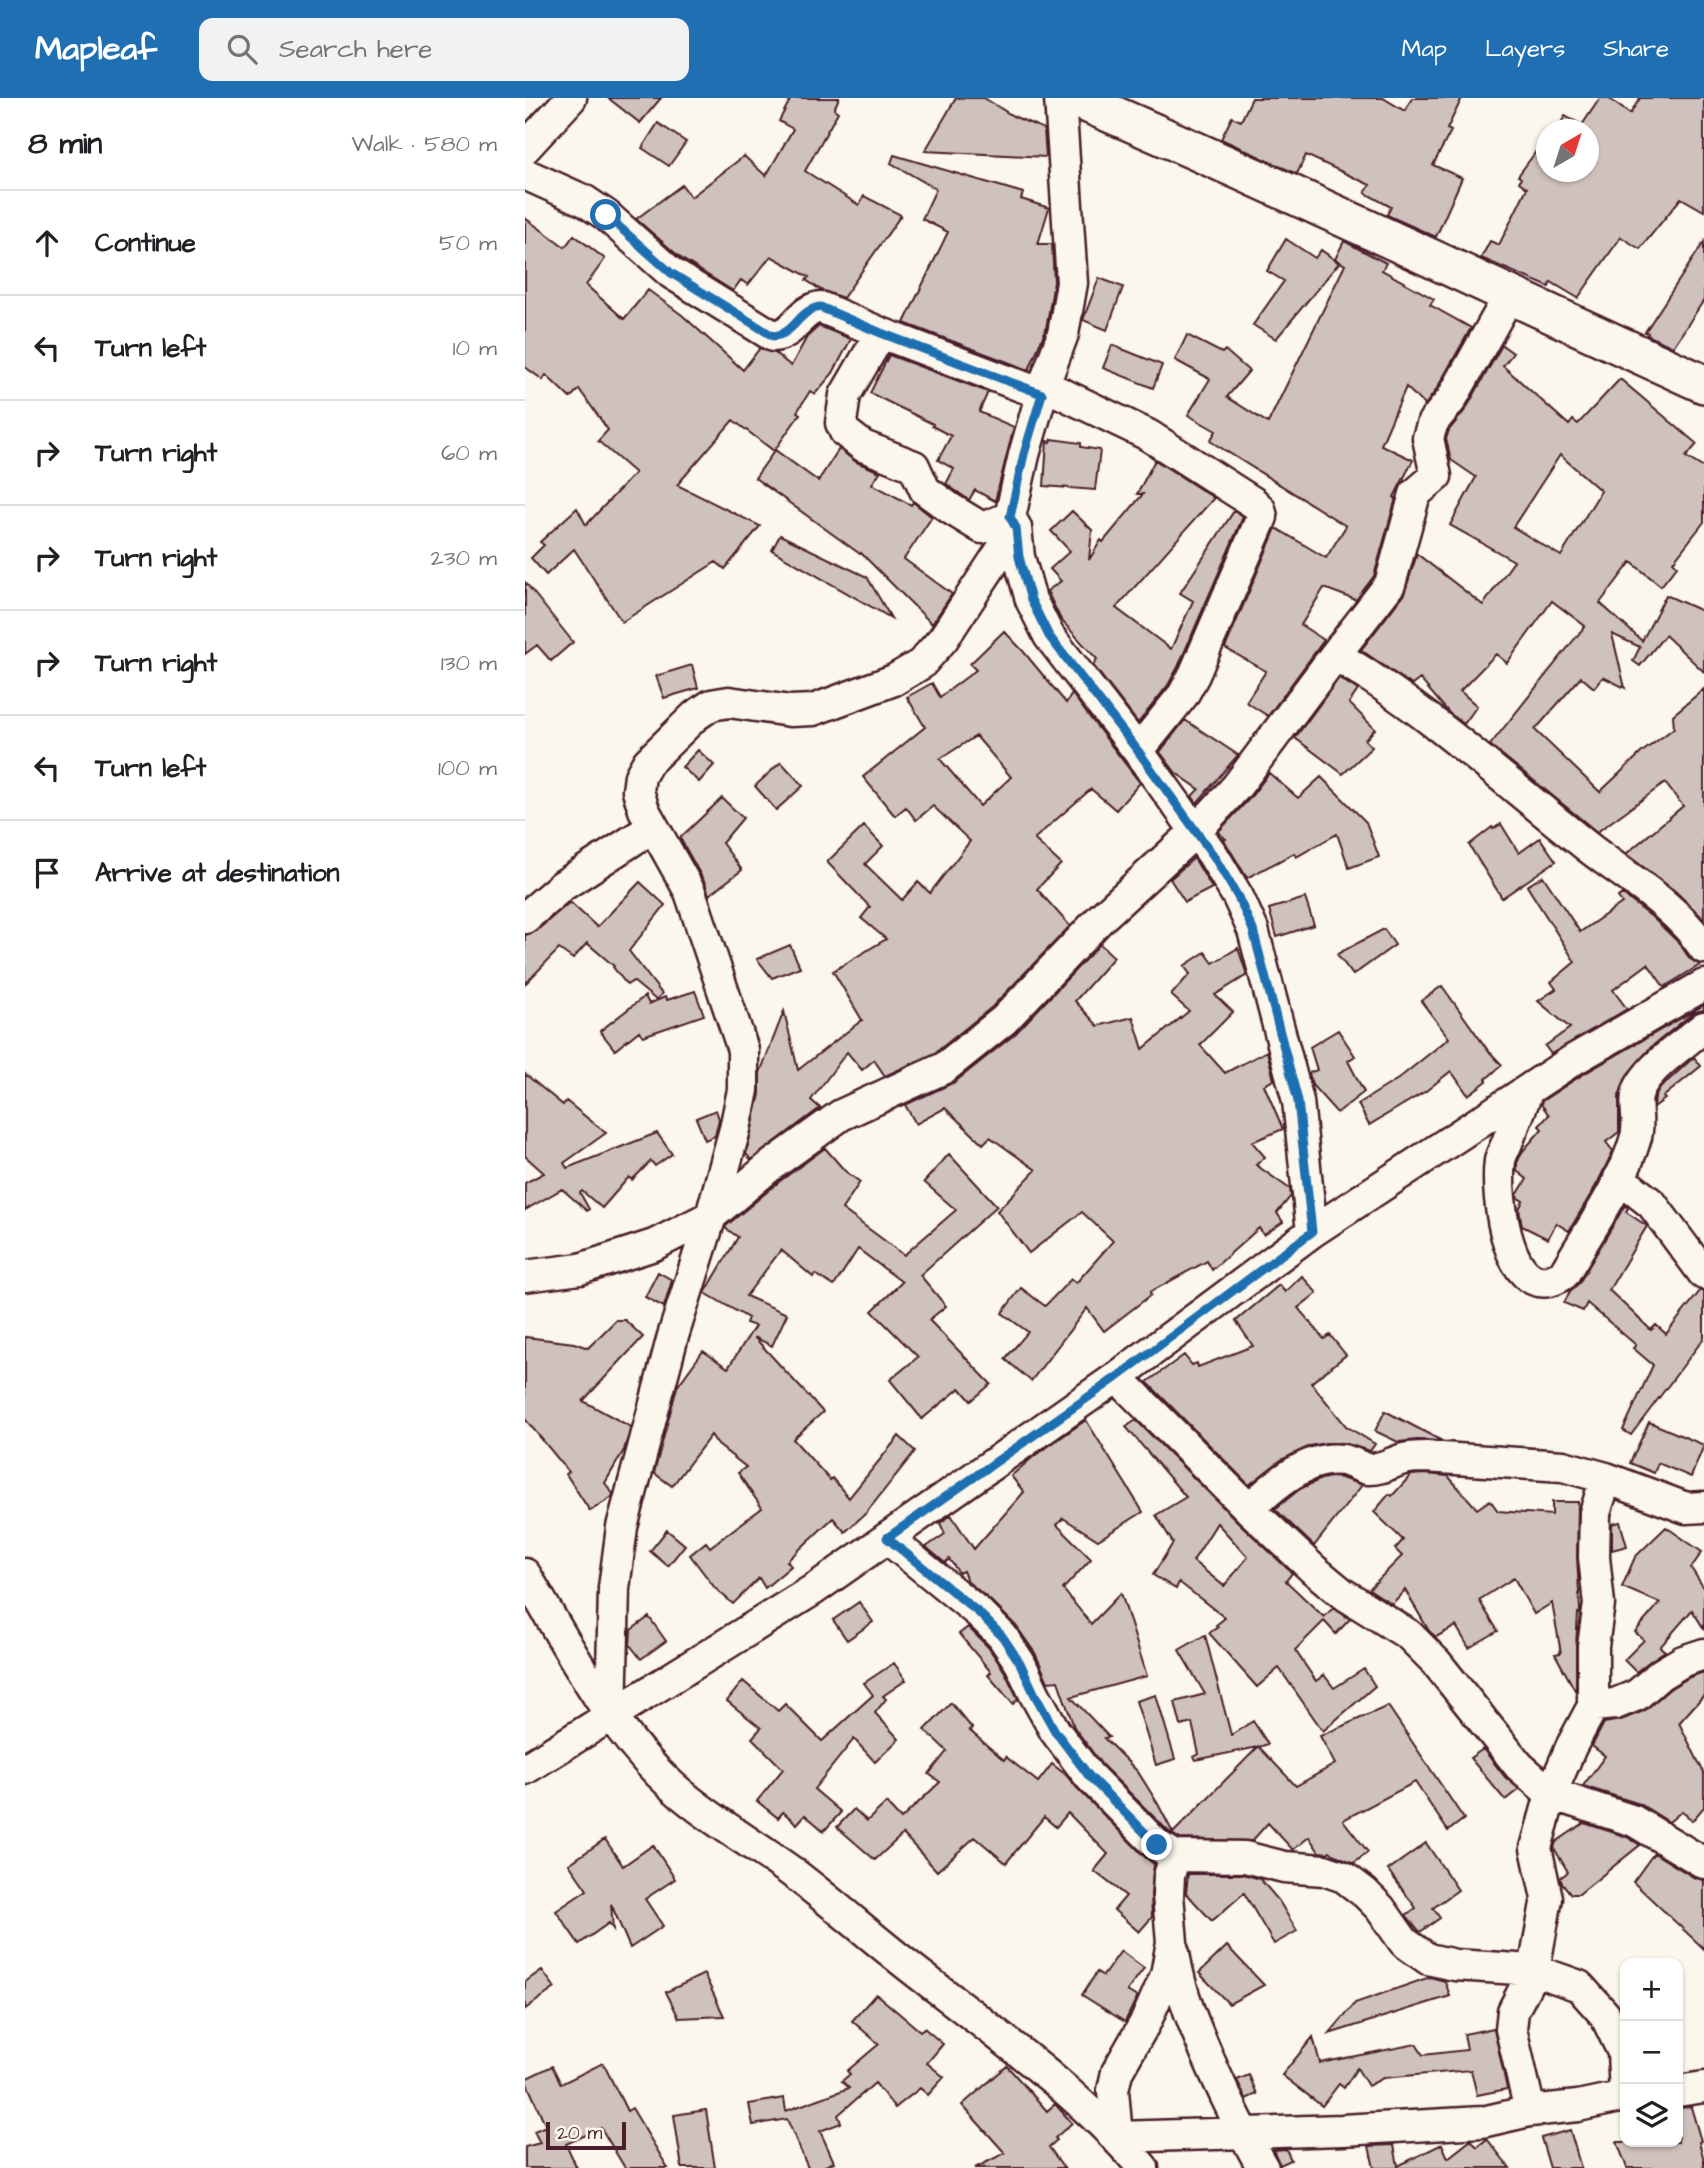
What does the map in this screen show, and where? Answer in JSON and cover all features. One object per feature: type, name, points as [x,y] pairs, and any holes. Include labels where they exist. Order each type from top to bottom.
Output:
[{"type":"street","points":[[525,148],[571,98]]},
{"type":"street","points":[[1060,98],[1072,283],[1063,334],[1024,454],[1013,523],[1019,557],[1031,600],[1049,636],[1196,831],[1238,897],[1253,930],[1298,1101],[1312,1232]]},
{"type":"street","points":[[1074,98],[1214,158],[1704,384]]},
{"type":"street","points":[[525,174],[585,201],[606,215],[671,273],[773,336],[782,336],[790,331],[804,313],[820,307],[881,333],[1043,389],[1148,435],[1254,503],[1262,517],[1194,675],[1183,695],[1138,751]]},
{"type":"street","points":[[525,1276],[580,1269],[654,1245],[711,1216],[769,1167],[841,1115],[944,1068],[1004,1020],[1101,918],[1196,831],[1237,786],[1390,584],[1415,494],[1436,476],[1428,438],[1433,422],[1451,400],[1509,296]]},
{"type":"street","points":[[881,333],[845,395],[841,412],[841,423],[845,432],[863,446],[914,466],[925,490],[982,528],[1013,523]]},
{"type":"street","points":[[611,1716],[614,1588],[622,1527],[673,1336],[711,1216],[743,1090],[743,1050],[690,892],[644,810],[638,791],[640,776],[648,762],[695,716],[711,705],[729,702],[790,711],[813,710],[894,680],[921,664],[943,639],[1013,523]]},
{"type":"street","points":[[1335,654],[1378,680],[1441,726],[1521,794],[1658,900],[1681,920],[1704,948]]},
{"type":"street","points":[[525,918],[562,886],[653,827]]},
{"type":"street","points":[[525,1769],[813,1590],[1117,1377],[1312,1232],[1573,1060],[1704,985]]},
{"type":"street","points":[[1528,1090],[1500,1160],[1503,1225],[1512,1254],[1525,1273],[1539,1283],[1553,1282],[1564,1274],[1619,1178],[1636,1136],[1636,1099],[1639,1088],[1647,1075],[1704,1027]]},
{"type":"street","points":[[1619,1178],[1652,1204],[1704,1275]]},
{"type":"street","points":[[1117,1377],[1313,1569],[1342,1592],[1409,1635],[1436,1662],[1519,1766],[1551,1794],[1634,1821],[1704,1863]]},
{"type":"street","points":[[1249,1509],[1278,1482],[1302,1468],[1330,1460],[1343,1460],[1369,1469],[1404,1459],[1426,1457],[1563,1466],[1606,1478],[1686,1508],[1704,1507]]},
{"type":"street","points":[[1530,2111],[1511,2029],[1513,2011],[1534,1969],[1547,1898],[1536,1848],[1551,1794],[1571,1747],[1593,1706],[1593,1646],[1599,1604],[1594,1557],[1595,1513],[1606,1478]]},
{"type":"street","points":[[887,1538],[979,1613],[1002,1636],[1020,1663],[1055,1731],[1089,1776],[1146,1836],[1166,1852],[1175,1856],[1245,1857],[1284,1867],[1324,1870],[1344,1877],[1365,1892],[1404,1942],[1428,1959],[1455,1965],[1534,1969],[1579,1986],[1605,2015],[1623,2052],[1624,2084]]},
{"type":"street","points":[[525,1574],[611,1716],[633,1745],[672,1786],[792,1872],[901,1960],[987,2024],[1117,2137],[1143,2168]]},
{"type":"street","points":[[1593,1706],[1615,1704],[1637,1695],[1661,1674],[1683,1661],[1704,1654]]},
{"type":"street","points":[[1175,1856],[1169,1876],[1168,1895],[1172,1942],[1187,2009],[1241,2132],[1263,2168]]},
{"type":"street","points":[[1117,2137],[1113,2090],[1117,2071],[1146,2021],[1166,1975],[1172,1942]]},
{"type":"street","points":[[1683,2090],[1704,2087]]},
{"type":"street","points":[[1117,2137],[1342,2130],[1482,2122],[1530,2111],[1578,2106],[1620,2097]]},
{"type":"building","points":[[608,98],[661,98],[640,123]]},
{"type":"building","points":[[791,98],[839,98],[834,109],[838,112],[805,171],[859,205],[864,196],[901,215],[843,298],[821,290],[806,280],[809,277],[771,256],[748,285],[741,280],[733,291],[682,259],[636,219],[682,185],[691,197],[744,156],[766,176],[793,129],[779,121]]},
{"type":"building","points":[[956,98],[984,98],[1013,116],[1044,129],[1046,157],[925,151]]},
{"type":"building","points":[[1252,98],[1383,98],[1405,111],[1412,98],[1462,98],[1447,129],[1451,131],[1433,165],[1462,178],[1436,237],[1387,215],[1391,207],[1365,193],[1370,185],[1306,155],[1297,174],[1221,139],[1232,117],[1241,121]]},
{"type":"building","points":[[1600,98],[1608,98],[1630,114],[1640,98],[1704,98],[1704,211],[1681,198],[1640,249],[1621,237],[1578,298],[1551,282],[1549,287],[1481,258],[1490,241],[1499,245],[1527,188],[1519,182],[1521,178],[1518,176],[1536,151],[1536,182],[1599,182],[1599,119],[1586,119]]},
{"type":"building","points":[[658,123],[686,142],[669,166],[642,148]]},
{"type":"building","points":[[894,155],[1023,193],[1021,199],[1049,208],[1038,244],[1052,244],[1054,282],[1046,329],[1029,370],[904,323],[948,232],[922,219],[936,189],[891,163]]},
{"type":"building","points":[[525,218],[565,247],[574,235],[605,259],[586,285],[624,319],[648,290],[682,315],[743,370],[760,348],[775,353],[791,366],[807,337],[819,326],[851,339],[833,373],[815,394],[810,391],[797,412],[800,414],[774,451],[733,420],[677,485],[760,526],[725,569],[716,562],[622,622],[574,549],[546,575],[531,558],[544,545],[540,542],[577,508],[586,525],[635,473],[598,441],[608,430],[579,389],[570,398],[546,375],[543,380],[525,367]]},
{"type":"building","points":[[1286,239],[1315,258],[1321,250],[1339,263],[1276,339],[1253,325],[1284,281],[1267,271]]},
{"type":"building","points":[[1344,241],[1386,263],[1382,270],[1434,299],[1430,305],[1471,328],[1425,405],[1406,387],[1381,445],[1413,460],[1394,497],[1396,498],[1374,576],[1356,600],[1324,588],[1301,625],[1324,640],[1268,716],[1246,702],[1266,671],[1225,648],[1276,528],[1326,558],[1346,526],[1210,441],[1216,431],[1188,415],[1210,379],[1175,360],[1187,335],[1222,353],[1225,350],[1249,371],[1227,397],[1268,423],[1345,265],[1335,259]]},
{"type":"building","points":[[1704,242],[1704,300],[1673,347],[1645,332]]},
{"type":"building","points":[[1099,278],[1123,287],[1107,330],[1083,320]]},
{"type":"building","points":[[1112,345],[1162,365],[1153,388],[1103,368]]},
{"type":"building","points":[[1502,345],[1513,353],[1503,366],[1569,425],[1573,420],[1578,424],[1620,379],[1697,444],[1686,457],[1704,468],[1704,522],[1673,562],[1677,566],[1661,586],[1631,562],[1600,603],[1642,641],[1666,595],[1704,612],[1704,672],[1665,635],[1640,666],[1633,661],[1640,647],[1612,634],[1625,688],[1603,677],[1594,688],[1581,677],[1535,730],[1600,792],[1642,752],[1674,728],[1673,715],[1704,689],[1704,919],[1675,891],[1626,854],[1683,806],[1665,783],[1597,832],[1490,745],[1585,626],[1552,601],[1507,663],[1496,654],[1460,691],[1477,706],[1464,724],[1449,713],[1420,679],[1412,685],[1361,650],[1404,594],[1417,554],[1483,605],[1514,561],[1450,525],[1476,477],[1451,460],[1446,439],[1449,430],[1466,409]],"holes":[[[1560,455],[1601,491],[1561,556],[1513,527]]]},
{"type":"building","points":[[889,355],[988,392],[979,412],[1014,427],[995,501],[975,490],[969,500],[946,484],[954,469],[938,460],[951,436],[932,426],[933,424],[870,393]]},
{"type":"building","points":[[1052,439],[1081,443],[1081,447],[1100,450],[1095,490],[1044,486],[1047,441],[1051,442]]},
{"type":"building","points":[[839,449],[856,462],[880,472],[872,484],[911,505],[913,502],[932,517],[904,559],[952,594],[932,624],[861,553],[755,478],[775,450],[818,481]]},
{"type":"building","points":[[1155,460],[1214,498],[1116,608],[1171,649],[1193,601],[1180,593],[1234,511],[1243,517],[1178,667],[1168,685],[1138,723],[1093,665],[1097,659],[1061,620],[1047,591],[1061,581],[1050,569],[1070,551],[1051,531],[1072,511],[1092,530],[1089,560],[1101,540],[1103,542],[1143,494],[1137,494]]},
{"type":"building","points":[[780,535],[867,577],[891,618],[772,550]]},
{"type":"building","points":[[525,582],[573,642],[551,661],[537,645],[525,654]]},
{"type":"building","points":[[1004,631],[1066,703],[1072,694],[1140,783],[1116,810],[1091,789],[1034,839],[1061,864],[1037,889],[1070,926],[992,1007],[935,1053],[885,1076],[874,1060],[862,1070],[847,1052],[811,1100],[820,1108],[751,1160],[746,1154],[760,1094],[760,1073],[784,1011],[798,1070],[862,1020],[833,971],[886,939],[861,918],[870,907],[827,862],[864,826],[883,846],[865,864],[902,900],[918,882],[930,893],[970,841],[933,806],[916,820],[906,807],[895,816],[863,777],[925,727],[907,697],[932,683],[940,697],[976,670],[970,664]],"holes":[[[976,736],[1011,777],[980,806],[940,759]]]},
{"type":"building","points":[[692,665],[698,688],[664,698],[656,676]]},
{"type":"building","points":[[1339,678],[1358,690],[1349,703],[1375,729],[1365,740],[1372,747],[1343,774],[1295,738]]},
{"type":"building","points":[[1185,720],[1238,755],[1197,803],[1192,796],[1199,789],[1176,773],[1160,752]]},
{"type":"building","points":[[698,750],[714,765],[699,782],[682,767]]},
{"type":"building","points":[[781,762],[803,786],[776,810],[755,786]]},
{"type":"building","points":[[1269,773],[1298,798],[1321,777],[1366,822],[1379,857],[1349,868],[1337,834],[1296,857],[1294,853],[1247,878],[1224,840],[1226,839],[1218,832]]},
{"type":"building","points":[[722,798],[743,818],[722,843],[742,870],[709,895],[680,838]]},
{"type":"building","points":[[1501,824],[1519,853],[1540,838],[1556,861],[1502,898],[1469,845],[1492,827],[1493,829]]},
{"type":"building","points":[[1194,858],[1212,888],[1185,902],[1170,879]]},
{"type":"building","points":[[1543,876],[1580,932],[1622,903],[1618,897],[1622,894],[1652,917],[1679,943],[1690,959],[1700,965],[1664,987],[1648,964],[1613,990],[1627,1009],[1551,1054],[1545,1046],[1570,1028],[1538,1001],[1556,989],[1551,982],[1575,962],[1527,886]]},
{"type":"building","points":[[640,882],[665,905],[629,951],[662,994],[656,1000],[633,981],[627,985],[614,966],[587,943],[573,959],[559,949],[525,984],[525,935],[536,931],[570,902],[597,927]]},
{"type":"building","points":[[1305,898],[1314,925],[1277,937],[1269,909]]},
{"type":"building","points":[[1384,929],[1395,945],[1353,975],[1337,954]]},
{"type":"building","points":[[1100,944],[1114,957],[1075,1001],[1098,1026],[1133,1017],[1143,1049],[1189,1011],[1171,995],[1190,974],[1184,966],[1205,952],[1213,963],[1238,948],[1247,975],[1215,995],[1233,1012],[1200,1045],[1225,1073],[1267,1051],[1274,1080],[1264,1085],[1283,1129],[1252,1142],[1265,1157],[1256,1165],[1290,1189],[1291,1196],[1277,1213],[1283,1222],[1264,1235],[1259,1228],[1212,1270],[1207,1261],[1150,1292],[1151,1295],[1104,1331],[1087,1308],[1031,1381],[1005,1359],[1028,1332],[1002,1313],[1021,1288],[1045,1306],[1071,1279],[1076,1283],[1113,1241],[1082,1212],[1029,1253],[997,1211],[1036,1170],[990,1137],[983,1144],[945,1108],[916,1124],[905,1105],[955,1082],[1015,1034]]},
{"type":"building","points":[[790,945],[800,967],[772,978],[757,959]]},
{"type":"building","points":[[1442,986],[1487,1049],[1502,1065],[1468,1095],[1451,1071],[1426,1091],[1369,1125],[1358,1104],[1398,1079],[1449,1038],[1421,1001]]},
{"type":"building","points":[[695,991],[704,1015],[643,1036],[639,1031],[615,1050],[600,1031],[645,996],[649,1004],[665,997],[667,1000]]},
{"type":"building","points":[[1704,1005],[1704,1010],[1693,1013],[1650,1048],[1627,1075],[1619,1096],[1619,1132],[1606,1142],[1613,1151],[1569,1231],[1556,1223],[1548,1239],[1522,1226],[1519,1209],[1523,1201],[1517,1195],[1527,1179],[1517,1171],[1517,1163],[1522,1152],[1542,1129],[1539,1126],[1549,1115],[1541,1104],[1542,1101]]},
{"type":"building","points":[[1338,1030],[1355,1056],[1348,1061],[1364,1092],[1337,1113],[1312,1085],[1309,1073],[1317,1070],[1310,1047]]},
{"type":"building","points":[[1694,1057],[1701,1066],[1654,1107],[1660,1088]]},
{"type":"building","points":[[525,1074],[563,1105],[566,1101],[606,1133],[564,1163],[567,1168],[657,1133],[672,1154],[655,1166],[651,1161],[632,1180],[629,1177],[602,1208],[582,1191],[580,1193],[589,1209],[587,1211],[562,1189],[525,1210],[525,1183],[544,1173],[525,1156]]},
{"type":"building","points":[[716,1110],[719,1119],[715,1136],[705,1140],[696,1118]]},
{"type":"building","points":[[825,1148],[845,1171],[860,1182],[842,1209],[904,1255],[956,1210],[924,1182],[949,1154],[997,1206],[920,1275],[946,1306],[929,1320],[991,1384],[971,1401],[960,1388],[922,1419],[890,1380],[918,1357],[872,1311],[902,1282],[858,1249],[834,1286],[815,1274],[813,1277],[781,1250],[746,1296],[787,1314],[772,1346],[754,1337],[823,1412],[793,1439],[849,1498],[899,1436],[915,1451],[866,1513],[845,1532],[833,1518],[787,1561],[791,1566],[765,1588],[759,1578],[733,1604],[715,1588],[690,1555],[706,1542],[710,1547],[762,1508],[738,1473],[746,1467],[718,1445],[711,1435],[672,1486],[654,1473],[677,1387],[703,1351],[728,1368],[755,1326],[746,1323],[748,1318],[705,1293],[738,1237],[725,1228],[726,1226]]},
{"type":"building","points":[[1625,1205],[1628,1208],[1626,1212],[1647,1226],[1609,1290],[1651,1330],[1656,1325],[1666,1334],[1700,1291],[1704,1291],[1704,1338],[1631,1435],[1623,1430],[1653,1365],[1633,1348],[1636,1345],[1587,1303],[1583,1311],[1564,1303],[1570,1291],[1579,1283]]},
{"type":"building","points":[[658,1272],[672,1280],[664,1307],[645,1297]]},
{"type":"building","points":[[1302,1276],[1317,1293],[1298,1308],[1324,1339],[1330,1335],[1346,1355],[1311,1383],[1346,1426],[1375,1444],[1370,1451],[1343,1443],[1310,1446],[1281,1460],[1249,1485],[1147,1382],[1184,1355],[1192,1365],[1197,1363],[1198,1367],[1253,1346],[1236,1321],[1279,1285],[1285,1292]]},
{"type":"building","points":[[616,1320],[625,1320],[643,1337],[583,1401],[631,1427],[624,1450],[605,1483],[613,1494],[612,1497],[590,1511],[566,1474],[569,1472],[525,1419],[525,1337],[574,1343],[588,1348]]},
{"type":"building","points":[[1385,1411],[1442,1441],[1398,1442],[1375,1431]]},
{"type":"building","points":[[1086,1420],[1143,1512],[1098,1540],[1063,1518],[1057,1525],[1091,1559],[1063,1589],[1091,1624],[1121,1593],[1147,1676],[1071,1697],[1109,1737],[1104,1738],[1138,1772],[1173,1833],[1258,1747],[1196,1760],[1194,1757],[1199,1754],[1192,1723],[1181,1726],[1175,1702],[1205,1694],[1179,1650],[1205,1635],[1231,1735],[1253,1721],[1268,1744],[1259,1747],[1296,1786],[1335,1764],[1320,1736],[1388,1706],[1464,1819],[1448,1831],[1415,1782],[1343,1820],[1368,1852],[1354,1863],[1330,1851],[1319,1852],[1309,1837],[1293,1850],[1268,1823],[1252,1841],[1180,1839],[1168,1831],[1102,1765],[1074,1727],[1058,1681],[1048,1682],[1035,1653],[1016,1626],[967,1581],[963,1571],[959,1573],[949,1559],[945,1563],[926,1547],[945,1534],[940,1523],[951,1515],[974,1549],[1024,1492],[1011,1476]]},
{"type":"building","points":[[1136,1420],[1292,1573],[1286,1581],[1324,1617],[1333,1608],[1350,1619],[1336,1634],[1324,1621],[1295,1650],[1316,1681],[1324,1675],[1334,1688],[1364,1669],[1375,1686],[1323,1731],[1279,1668],[1257,1687],[1209,1633],[1225,1618],[1179,1582],[1176,1589],[1153,1575],[1173,1543],[1156,1515],[1186,1497],[1126,1427]],"holes":[[[1217,1523],[1248,1557],[1224,1586],[1193,1561]]]},
{"type":"building","points":[[1649,1422],[1704,1445],[1691,1477],[1658,1463],[1654,1473],[1630,1463]]},
{"type":"building","points":[[1411,1475],[1448,1476],[1477,1509],[1490,1500],[1498,1511],[1552,1515],[1552,1502],[1578,1502],[1580,1614],[1578,1613],[1576,1646],[1576,1692],[1555,1654],[1561,1653],[1552,1603],[1534,1614],[1514,1578],[1479,1600],[1498,1631],[1469,1648],[1456,1626],[1436,1637],[1429,1631],[1405,1590],[1392,1604],[1369,1589],[1402,1556],[1395,1549],[1403,1540],[1374,1512],[1389,1494],[1392,1496]]},
{"type":"building","points":[[1331,1477],[1362,1485],[1314,1546],[1275,1509],[1300,1489]]},
{"type":"building","points":[[1620,1522],[1627,1546],[1612,1550],[1612,1524]]},
{"type":"building","points":[[1666,1527],[1702,1552],[1691,1568],[1704,1588],[1704,1629],[1692,1610],[1660,1647],[1665,1651],[1636,1672],[1624,1660],[1644,1640],[1635,1632],[1660,1603],[1622,1587],[1635,1557]]},
{"type":"building","points":[[667,1530],[685,1545],[668,1566],[650,1551]]},
{"type":"building","points":[[859,1602],[873,1622],[847,1640],[833,1620]]},
{"type":"building","points":[[649,1617],[666,1641],[641,1659],[630,1645],[631,1630]]},
{"type":"building","points":[[968,1627],[988,1647],[1005,1672],[1018,1699],[1013,1704],[988,1675],[991,1672],[959,1634]]},
{"type":"building","points":[[894,1663],[906,1680],[883,1696],[886,1699],[875,1713],[899,1739],[875,1762],[854,1739],[814,1789],[841,1812],[824,1831],[805,1815],[797,1824],[783,1812],[778,1818],[757,1801],[783,1769],[752,1738],[761,1728],[727,1701],[743,1681],[778,1711],[785,1704],[822,1741],[873,1695],[864,1683]]},
{"type":"building","points":[[1704,1672],[1704,1695],[1679,1723],[1704,1773],[1704,1807],[1692,1821],[1682,1811],[1669,1822],[1640,1804],[1583,1786],[1605,1756],[1592,1746],[1604,1723],[1644,1711],[1671,1688]]},
{"type":"building","points":[[1156,1695],[1175,1759],[1156,1765],[1136,1701]]},
{"type":"building","points":[[951,1703],[972,1728],[969,1730],[1004,1760],[1006,1757],[1038,1782],[1052,1764],[1066,1775],[1154,1864],[1152,1917],[1139,1932],[1114,1910],[1126,1896],[1094,1871],[1108,1854],[1068,1813],[1056,1827],[1044,1817],[1006,1863],[975,1837],[937,1871],[903,1834],[875,1860],[837,1827],[854,1809],[867,1821],[886,1803],[901,1819],[940,1782],[929,1774],[947,1751],[925,1730]]},
{"type":"building","points":[[1483,1749],[1505,1777],[1519,1789],[1505,1800],[1470,1758]]},
{"type":"building","points":[[1584,1823],[1627,1837],[1640,1845],[1579,1894],[1571,1894],[1560,1878],[1568,1872],[1554,1848],[1556,1842]]},
{"type":"building","points":[[605,1839],[623,1866],[653,1845],[675,1879],[645,1899],[663,1926],[630,1948],[611,1904],[613,1929],[609,1923],[579,1944],[556,1911],[587,1890],[569,1864]]},
{"type":"building","points":[[1426,1843],[1458,1890],[1433,1908],[1440,1918],[1420,1932],[1406,1915],[1416,1908],[1388,1870]]},
{"type":"building","points":[[1654,1853],[1695,1878],[1704,1880],[1704,1949],[1633,1882]]},
{"type":"building","points":[[1188,1874],[1243,1874],[1260,1879],[1279,1901],[1297,1931],[1274,1944],[1244,1893],[1212,1921],[1186,1893]]},
{"type":"building","points":[[1227,1946],[1264,1985],[1229,2004],[1199,1973]]},
{"type":"building","points":[[1121,1951],[1144,1968],[1127,1991],[1137,1997],[1125,2022],[1082,1995],[1097,1972],[1103,1976]]},
{"type":"building","points":[[542,1970],[555,1988],[525,2009],[525,1982]]},
{"type":"building","points":[[704,1974],[724,2016],[679,2018],[666,1992]]},
{"type":"building","points":[[1430,1977],[1445,1981],[1450,1996],[1329,2034],[1355,2003]]},
{"type":"building","points":[[876,1994],[920,2031],[924,2028],[943,2044],[927,2063],[944,2077],[928,2095],[920,2088],[895,2108],[875,2083],[838,2115],[841,2123],[820,2131],[834,2162],[821,2168],[808,2168],[787,2119],[753,2125],[749,2104],[784,2098],[786,2111],[849,2088],[842,2081],[850,2074],[847,2071],[879,2044],[852,2021]]},
{"type":"building","points":[[1494,2028],[1507,2089],[1477,2095],[1471,2070],[1383,2078],[1368,2086],[1357,2068],[1344,2088],[1339,2084],[1322,2106],[1282,2075],[1313,2037],[1320,2063],[1416,2044],[1423,2055],[1467,2050],[1464,2034]]},
{"type":"building","points":[[603,2063],[627,2111],[632,2108],[668,2168],[625,2168],[601,2128],[566,2144],[577,2168],[525,2168],[525,2147],[540,2143],[534,2131],[546,2126],[525,2079],[552,2066],[561,2084]]},
{"type":"building","points":[[1007,2066],[1047,2111],[1055,2104],[1072,2123],[1049,2147],[1064,2168],[975,2168],[1005,2153],[962,2105]]},
{"type":"building","points":[[1249,2075],[1257,2094],[1246,2099],[1237,2080]]},
{"type":"building","points":[[1691,2107],[1701,2141],[1704,2168],[1627,2168],[1617,2142],[1620,2142],[1620,2147],[1683,2147],[1683,2108]]},
{"type":"building","points":[[706,2110],[715,2168],[682,2168],[674,2115]]},
{"type":"building","points":[[1570,2130],[1581,2168],[1550,2168],[1541,2138]]},
{"type":"building","points":[[1487,2139],[1510,2168],[1374,2168],[1369,2146],[1394,2145],[1398,2166],[1442,2144],[1448,2158],[1471,2140],[1477,2147]]},
{"type":"building","points":[[1286,2149],[1291,2160],[1280,2165],[1273,2150]]},
{"type":"route","points":[[606,215],[671,273],[773,336],[782,336],[790,331],[804,313],[820,307],[1042,394],[1024,454],[1010,517],[1016,528],[1019,557],[1031,600],[1049,636],[1138,751],[1213,855],[1238,897],[1253,930],[1298,1101],[1312,1232],[1117,1377],[887,1538],[979,1613],[1002,1636],[1020,1663],[1055,1731],[1089,1776],[1157,1845]]}]
